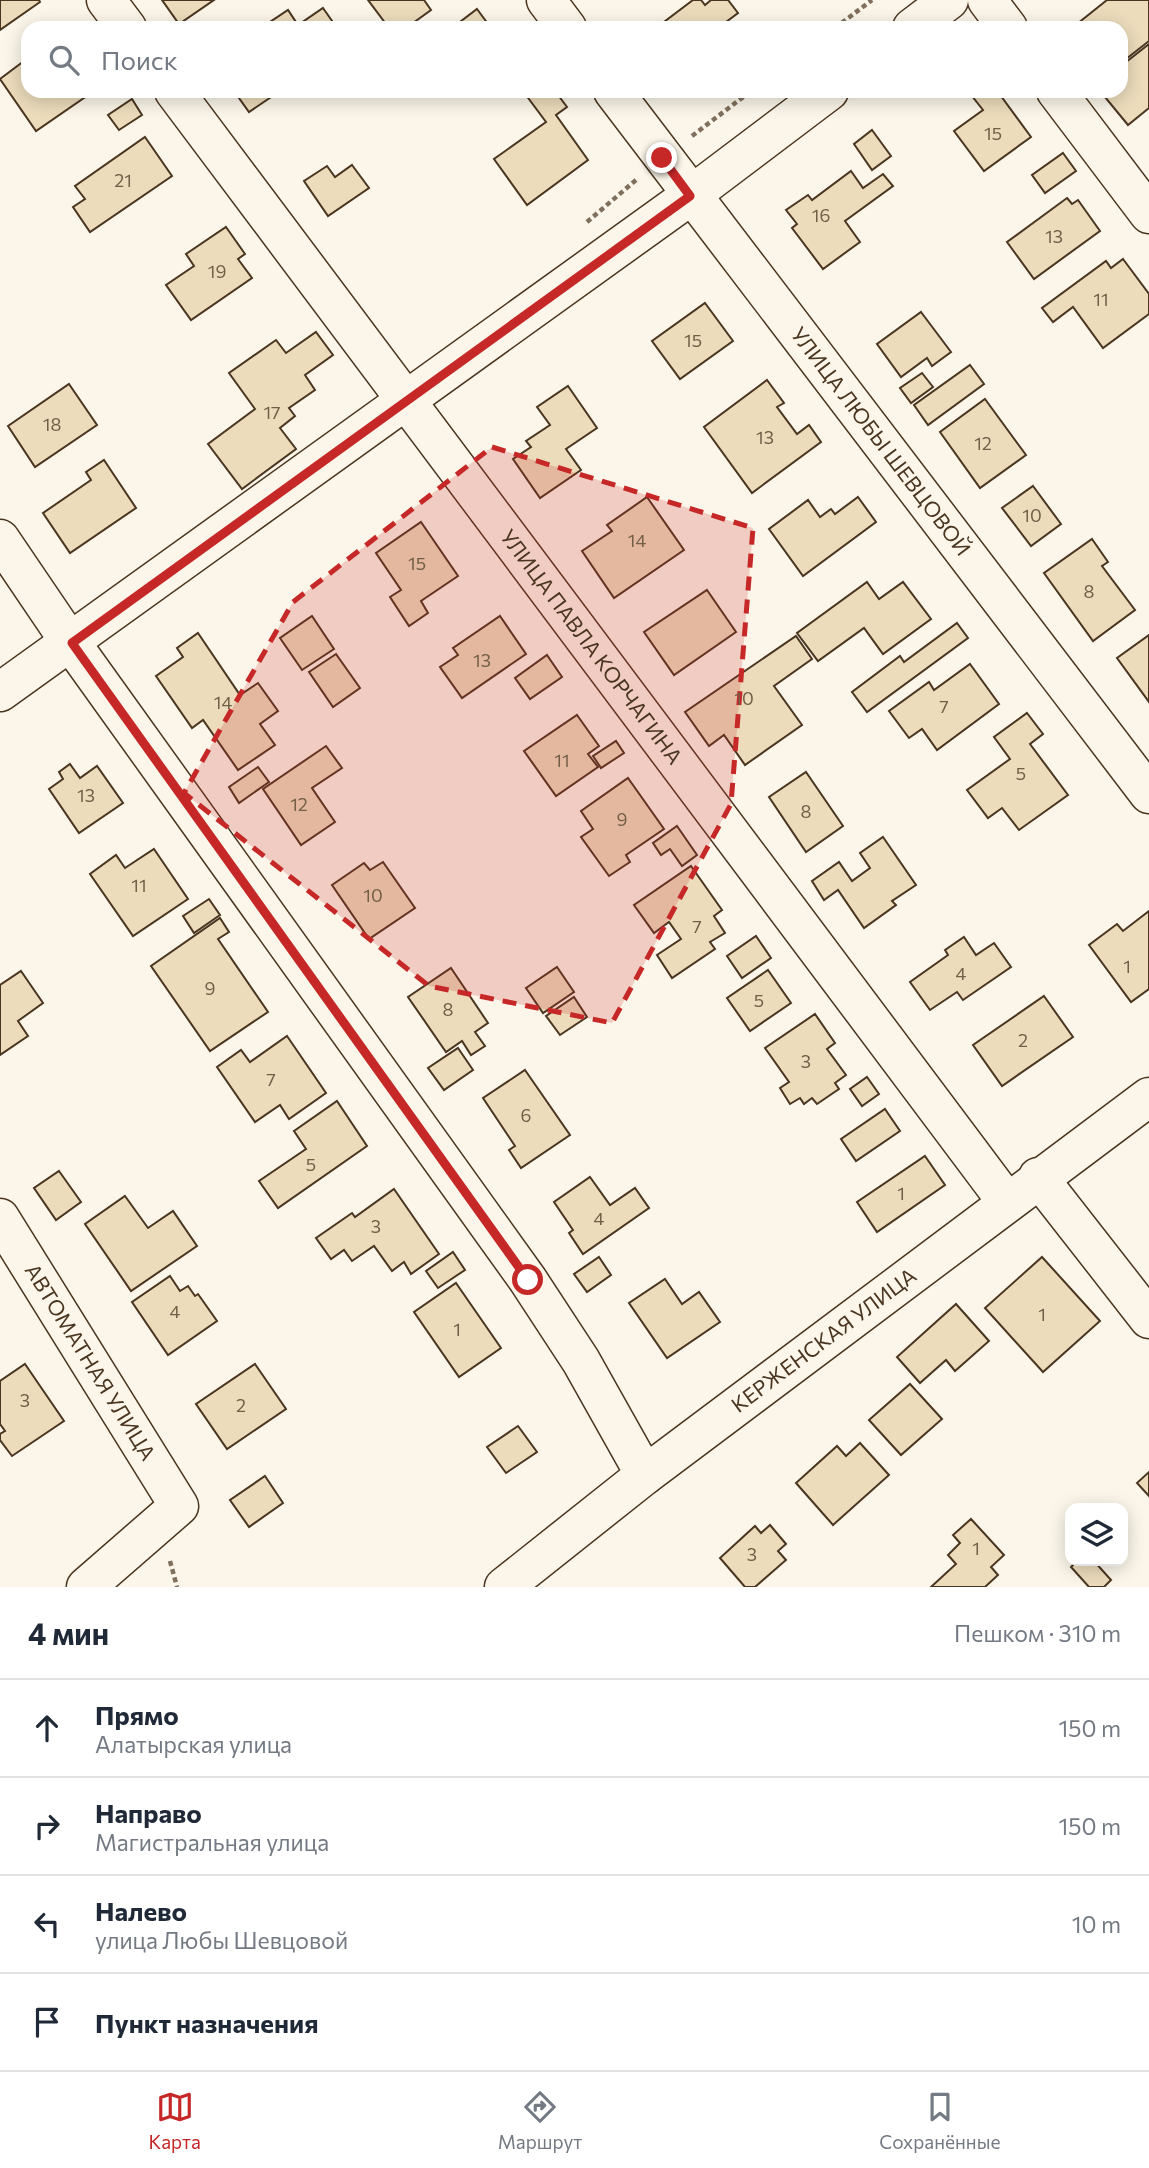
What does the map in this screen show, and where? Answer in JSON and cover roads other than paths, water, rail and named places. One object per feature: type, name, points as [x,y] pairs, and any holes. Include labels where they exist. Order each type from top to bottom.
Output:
[{"type":"street","points":[[106,0],[122,21]]},
{"type":"street","points":[[546,0],[562,21]]},
{"type":"street","points":[[921,21],[949,0]]},
{"type":"street","points":[[987,0],[1004,21]]},
{"type":"street","name":"УЛИЦА ПАВЛА КОРЧАГИНА","points":[[179,98],[1007,1202]]},
{"type":"street","name":"УЛИЦА ЛЮБЫ ШЕВЦОВОЙ","points":[[618,98],[690,196],[1149,794]]},
{"type":"street","points":[[0,692],[72,643],[690,196],[820,98]]},
{"type":"street","points":[[1061,98],[1149,214]]},
{"type":"street","points":[[0,539],[528,1280],[580,1361],[645,1475]]},
{"type":"street","name":"КЕРЖЕНСКАЯ УЛИЦА","points":[[504,1587],[645,1475],[1149,1097]]},
{"type":"street","points":[[1038,1178],[1149,1319]]},
{"type":"street","name":"АВТОМАТНАЯ УЛИЦА","points":[[0,1218],[179,1506],[86,1587]]}]
